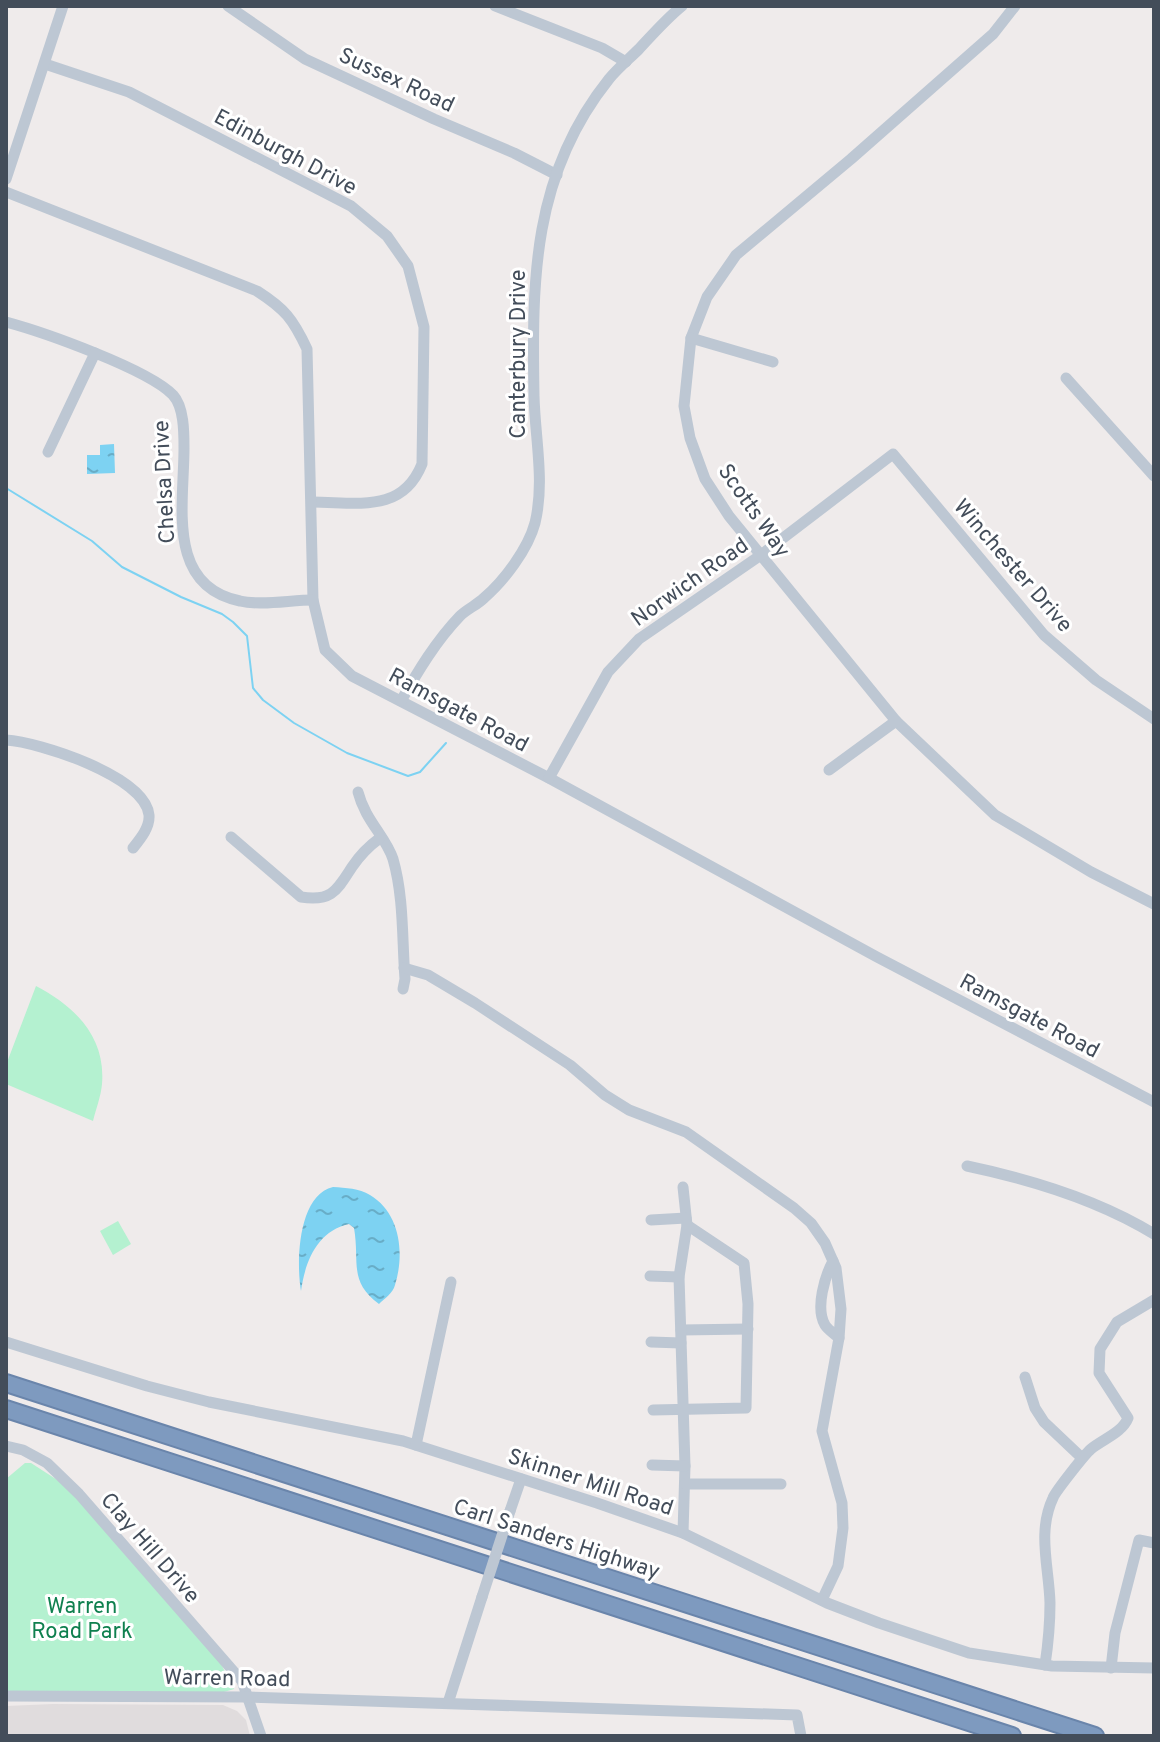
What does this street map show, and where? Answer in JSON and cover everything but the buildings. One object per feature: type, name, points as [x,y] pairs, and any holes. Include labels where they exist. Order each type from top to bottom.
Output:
[{"type":"highway","name":"Carl Sanders Highway","points":[[6,1383],[1095,1736]]},
{"type":"highway","points":[[6,1409],[1012,1736]]},
{"type":"street","points":[[6,179],[63,6]]},
{"type":"street","name":"Sussex Road","points":[[228,6],[305,59],[557,175]]},
{"type":"street","points":[[495,6],[602,48],[626,62]]},
{"type":"street","name":"Canterbury Drive","points":[[401,701],[431,651],[461,615],[486,597],[505,576],[535,525],[539,485],[534,394],[535,269],[542,223],[557,175],[579,124],[611,77],[682,6]]},
{"type":"street","name":"Scotts Way","points":[[1015,6],[993,34],[736,255],[707,297],[691,338],[684,406],[690,438],[705,479],[729,516],[896,721],[995,815],[1091,872],[1154,904]]},
{"type":"street","name":"Edinburgh Drive","points":[[45,64],[129,92],[351,206],[387,236],[408,266],[424,327],[422,464],[416,480],[401,495],[374,502],[312,502]]},
{"type":"street","name":"Ramsgate Road","points":[[6,192],[257,291],[281,306],[293,320],[307,349],[313,600],[325,650],[352,676],[1154,1102]]},
{"type":"street","name":"Chelsa Drive","points":[[6,322],[95,353],[156,383],[175,397],[184,427],[183,541],[190,568],[209,591],[241,602],[313,600]]},
{"type":"street","points":[[691,338],[773,362]]},
{"type":"street","points":[[48,452],[95,353]]},
{"type":"street","points":[[1066,378],[1154,476]]},
{"type":"street","name":"Norwich Road","points":[[549,778],[608,672],[639,639],[761,555],[893,454]]},
{"type":"street","name":"Winchester Drive","points":[[893,454],[1044,635],[1096,680],[1154,719]]},
{"type":"street","points":[[829,770],[896,721]]},
{"type":"street","points":[[6,740],[25,741],[108,772],[128,785],[147,806],[149,816],[148,826],[133,848]]},
{"type":"street","points":[[358,792],[393,859],[400,894],[403,989]]},
{"type":"street","points":[[231,837],[301,897],[311,899],[326,897],[337,891],[354,864],[380,838]]},
{"type":"street","points":[[404,968],[428,975],[475,1003],[570,1065],[605,1095],[629,1110],[686,1132],[811,1223],[833,1261],[841,1309],[839,1338],[822,1431],[842,1503],[842,1539],[838,1566],[822,1600]]},
{"type":"street","points":[[967,1166],[1027,1181],[1098,1207],[1154,1234]]},
{"type":"street","points":[[683,1187],[686,1221],[679,1277],[685,1466],[683,1533]]},
{"type":"street","points":[[651,1220],[686,1221],[744,1263],[748,1329],[746,1408],[653,1410]]},
{"type":"street","points":[[833,1261],[820,1311],[825,1326],[839,1338]]},
{"type":"street","points":[[650,1276],[679,1277]]},
{"type":"street","points":[[416,1445],[451,1282]]},
{"type":"street","points":[[1045,1665],[1050,1602],[1044,1526],[1054,1495],[1071,1477],[1082,1458],[1125,1426],[1128,1418],[1099,1373],[1100,1349],[1117,1322],[1154,1300]]},
{"type":"street","points":[[681,1330],[748,1329]]},
{"type":"street","name":"Skinner Mill Road","points":[[6,1342],[209,1402],[344,1427],[416,1445],[683,1533],[822,1600],[969,1653],[1087,1669],[1154,1668]]},
{"type":"street","points":[[651,1342],[681,1343]]},
{"type":"street","points":[[1025,1377],[1035,1408],[1044,1422],[1082,1458]]},
{"type":"street","name":"Clay Hill Drive","points":[[6,1446],[23,1450],[47,1463],[79,1494],[242,1681],[261,1736]]},
{"type":"street","points":[[652,1465],[685,1466]]},
{"type":"street","points":[[448,1703],[521,1479]]},
{"type":"street","points":[[685,1484],[781,1484]]},
{"type":"street","points":[[1111,1668],[1115,1633],[1139,1540],[1154,1543]]},
{"type":"street","name":"Warren Road","points":[[6,1696],[246,1697],[797,1715],[801,1736]]},
{"type":"shaded area","points":[[223,1705],[237,1711],[246,1720],[250,1736],[6,1736],[6,1706]]},
{"type":"green space","points":[[36,986],[75,1013],[85,1024],[99,1051],[102,1084],[93,1121],[6,1084],[6,1065]]},
{"type":"green space","points":[[118,1221],[131,1244],[113,1255],[100,1231]]},
{"type":"green space","name":"Warren Road Park","points":[[25,1463],[31,1463],[79,1494],[221,1664],[234,1689],[224,1692],[6,1695],[6,1479]]},
{"type":"water","points":[[114,444],[115,473],[87,474],[87,455],[100,455],[100,445]]},
{"type":"water","points":[[333,1187],[370,1195],[388,1212],[394,1223],[399,1247],[398,1273],[392,1291],[379,1304],[369,1296],[359,1279],[354,1228],[349,1224],[329,1233],[314,1249],[301,1291],[300,1247],[306,1216],[321,1193]]},
{"type":"waterway","points":[[6,488],[92,541],[122,567],[233,622],[247,636],[253,688],[263,700],[294,723],[347,753],[408,776],[420,772],[446,743]]}]
